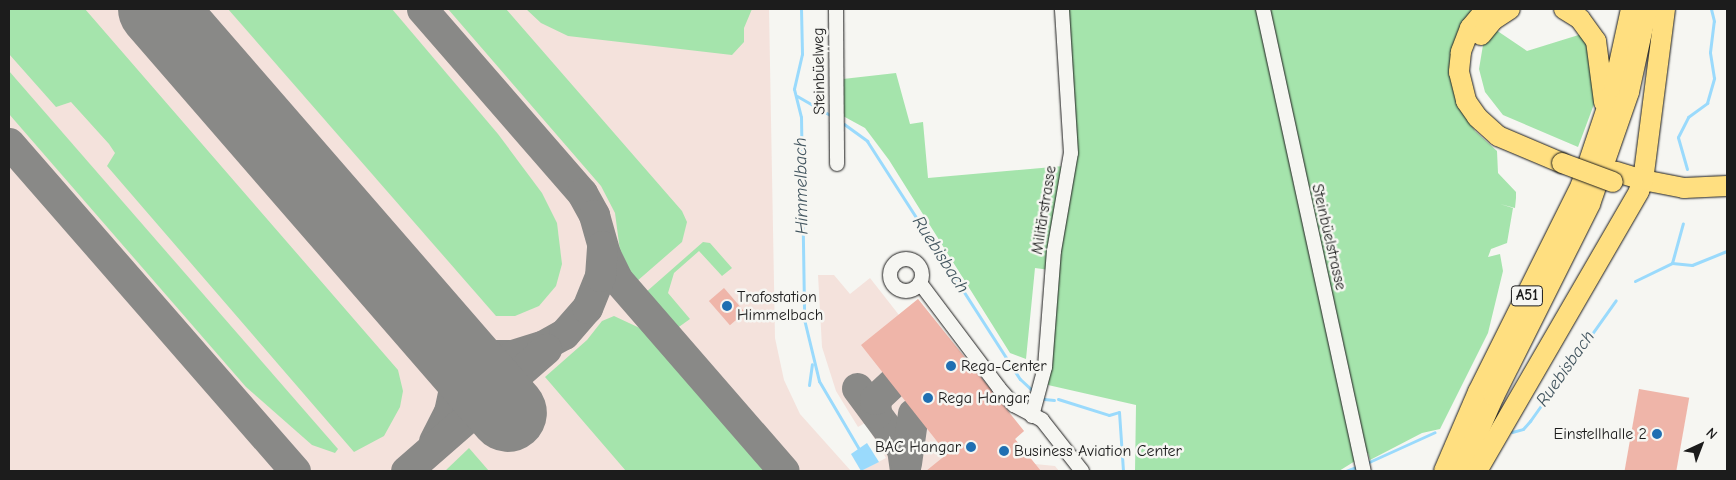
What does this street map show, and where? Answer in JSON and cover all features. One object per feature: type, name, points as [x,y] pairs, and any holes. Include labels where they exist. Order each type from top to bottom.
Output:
[{"type":"highway","points":[[1486,9],[1470,28],[1460,52],[1459,72],[1466,101],[1477,117],[1498,136],[1565,158],[1678,200],[1727,198]]},
{"type":"highway","points":[[1510,9],[1492,20],[1476,44],[1472,68],[1477,93],[1492,116],[1508,128],[1565,158]]},
{"type":"highway","points":[[1564,9],[1580,19],[1596,40],[1602,65],[1605,119]]},
{"type":"highway","name":"A51","points":[[1444,471],[1478,392],[1571,208],[1605,119],[1631,9]]},
{"type":"highway","name":"A51","points":[[1461,471],[1494,396],[1590,204],[1629,92],[1647,9]]},
{"type":"highway","points":[[1478,471],[1641,186],[1665,9]]},
{"type":"highway","points":[[1641,186],[1684,188],[1727,186]]},
{"type":"street","name":"Steinbüelweg","points":[[836,9],[837,164]]},
{"type":"street","name":"Militärstrasse","points":[[1032,416],[1044,367],[1054,251],[1070,160],[1062,9]]},
{"type":"street","name":"Steinbüelstrasse","points":[[1262,9],[1364,471]]},
{"type":"street","points":[[920,283],[999,388],[1014,405],[1032,416],[1062,441],[1082,471]]},
{"type":"shaded area","points":[[9,9],[769,9],[775,338],[784,380],[800,414],[851,471],[9,471]]},
{"type":"shaded area","points":[[818,275],[834,275],[850,294],[870,278],[899,315],[918,299],[1024,431],[1015,439],[1035,464],[1055,466],[1059,471],[861,471],[886,458],[865,423],[858,427],[836,391],[822,347]]},
{"type":"green space","points":[[9,9],[85,9],[398,370],[403,391],[400,407],[384,436],[354,452],[107,166],[115,153],[109,144],[71,102],[56,107],[9,54]]},
{"type":"green space","points":[[228,9],[392,9],[498,134],[542,193],[557,223],[562,264],[556,286],[539,306],[515,316],[496,316]]},
{"type":"green space","points":[[448,9],[506,9],[682,211],[687,222],[682,242],[636,282],[622,266],[615,213],[601,186]]},
{"type":"green space","points":[[526,9],[752,9],[744,28],[744,42],[732,55],[568,36],[541,23]]},
{"type":"green space","points":[[1066,9],[1475,9],[1455,99],[1475,131],[1497,151],[1498,173],[1516,192],[1516,198],[1515,208],[1500,204],[1513,208],[1507,243],[1491,249],[1488,257],[1500,254],[1503,271],[1488,333],[1440,429],[1422,433],[1370,460],[1368,453],[1339,471],[1135,471],[1136,405],[1048,385],[1057,271],[1035,268],[1026,359],[1010,353],[889,160],[865,128],[843,116],[843,79],[896,73],[910,124],[923,122],[928,178],[1075,165]]},
{"type":"green space","points":[[1496,30],[1527,51],[1585,33],[1596,99],[1578,147],[1503,115],[1485,92],[1479,69],[1483,45]]},
{"type":"green space","points":[[9,71],[338,449],[335,453],[312,445],[246,387],[9,114]]},
{"type":"green space","points":[[703,242],[710,243],[732,268],[722,276],[699,251],[674,273],[668,293],[690,319],[676,329],[645,293]]},
{"type":"green space","points":[[614,316],[644,330],[770,471],[626,471],[545,377],[587,340],[602,321]]},
{"type":"green space","points":[[469,448],[489,471],[445,471]]},
{"type":"water","points":[[867,443],[879,462],[861,471],[851,454]]},
{"type":"building","name":"Trafostation Himmelbach","points":[[724,288],[745,312],[730,325],[709,301]]},
{"type":"building","points":[[918,299],[1024,431],[1015,439],[1041,471],[926,471],[947,454],[861,345]]},
{"type":"building","name":"Einstellhalle 2","points":[[1639,389],[1689,398],[1676,471],[1625,471]]},
{"type":"waterway","name":"Himmelbach","points":[[801,9],[802,54],[794,89],[801,117],[804,319],[819,381],[860,451]]},
{"type":"waterway","points":[[1687,169],[1678,137],[1688,117],[1707,103],[1714,78],[1710,52],[1714,21],[1711,9]]},
{"type":"waterway","name":"Ruebisbach","points":[[797,96],[831,116]]},
{"type":"waterway","name":"Ruebisbach","points":[[844,124],[867,141],[1020,379],[1032,390]]},
{"type":"waterway","points":[[1672,263],[1683,223]]},
{"type":"waterway","name":"Ruebisbach","points":[[1635,281],[1672,263],[1692,265],[1727,251]]},
{"type":"waterway","name":"Ruebisbach","points":[[1512,432],[1523,429],[1530,421],[1616,300]]},
{"type":"waterway","name":"Himmelbach","points":[[809,385],[812,364]]},
{"type":"waterway","name":"Ruebisbach","points":[[1044,399],[1054,400]]},
{"type":"waterway","name":"Ruebisbach","points":[[1058,399],[1109,415],[1119,412],[1123,471]]},
{"type":"waterway","name":"Ruebisbach","points":[[1369,462],[1435,432]]},
{"type":"waterway","name":"Ruebisbach","points":[[1346,471],[1356,467]]},
{"type":"taxiway","points":[[422,9],[582,193],[594,215],[605,254],[617,279],[784,471]]},
{"type":"taxiway","points":[[9,143],[295,471]]},
{"type":"taxiway","points":[[431,324],[453,346],[476,355],[512,355],[542,346],[564,334],[587,308],[600,276],[602,246]]},
{"type":"taxiway","points":[[434,441],[449,412],[456,379],[451,349],[438,333]]},
{"type":"taxiway","points":[[406,471],[546,349]]},
{"type":"taxiway","points":[[876,413],[875,399],[891,384]]},
{"type":"taxiway","points":[[857,388],[902,449],[905,471]]},
{"type":"taxiway","points":[[906,463],[913,413]]},
{"type":"runway","points":[[157,9],[508,413]]},
{"type":"place","name":"Trafostation Himmelbach","points":[[727,306]]},
{"type":"place","name":"Rega-Center","points":[[951,366]]},
{"type":"place","name":"Rega Hangar","points":[[928,398]]},
{"type":"place","name":"Einstellhalle 2","points":[[1657,434]]},
{"type":"place","name":"BAC Hangar","points":[[971,447]]},
{"type":"place","name":"Business Aviation Center","points":[[1004,451]]}]
